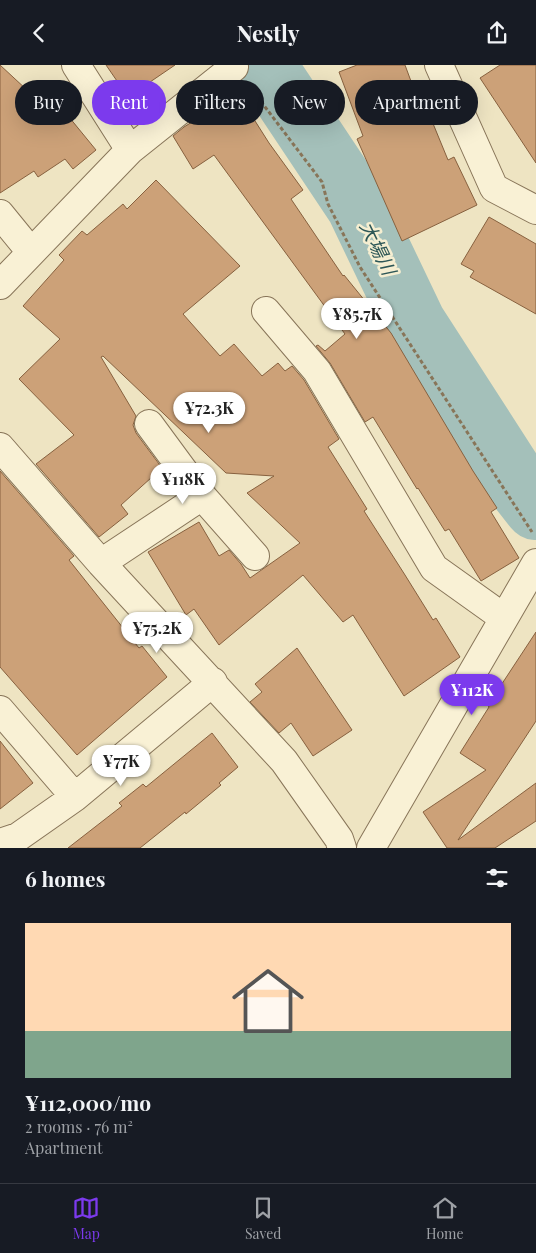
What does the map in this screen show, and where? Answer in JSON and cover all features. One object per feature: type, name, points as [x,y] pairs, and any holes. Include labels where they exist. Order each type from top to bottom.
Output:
[{"type":"street","points":[[76,65],[130,150]]},
{"type":"street","points":[[439,65],[494,188],[536,210]]},
{"type":"street","points":[[0,285],[130,150],[234,67]]},
{"type":"street","points":[[0,214],[31,252]]},
{"type":"street","points":[[266,311],[317,371],[434,568],[504,618]]},
{"type":"street","points":[[149,424],[202,496],[255,556]]},
{"type":"street","points":[[0,447],[101,563],[284,761],[339,839],[342,848]]},
{"type":"street","points":[[101,563],[202,496]]},
{"type":"street","points":[[371,848],[536,563]]},
{"type":"street","points":[[0,843],[18,837],[75,797],[213,682]]},
{"type":"street","points":[[0,710],[75,797]]},
{"type":"path","points":[[234,67],[322,182],[328,204],[360,267],[536,536]]},
{"type":"building","points":[[0,65],[16,80],[15,125],[76,125],[96,150],[73,169],[65,159],[38,177],[34,171],[0,193]]},
{"type":"building","points":[[106,65],[175,65],[153,80],[116,80]]},
{"type":"building","points":[[357,65],[405,65],[411,80],[355,80],[355,115],[345,88],[345,80],[342,80],[339,72]]},
{"type":"building","points":[[500,65],[536,65],[536,163],[480,78]]},
{"type":"building","points":[[187,125],[258,125],[303,190],[291,199],[343,276],[391,333],[497,508],[491,512],[519,558],[481,581],[449,529],[445,531],[417,489],[373,417],[365,422],[330,363],[316,346],[318,345],[325,351],[345,334],[214,155],[193,169],[173,136]]},
{"type":"building","points":[[359,125],[434,125],[448,160],[454,157],[477,205],[402,241],[357,139],[363,136]]},
{"type":"building","points":[[156,180],[240,266],[183,314],[220,356],[234,344],[262,376],[278,363],[285,371],[292,366],[304,380],[339,439],[328,447],[367,509],[364,511],[433,620],[436,618],[460,657],[404,696],[353,615],[343,622],[303,575],[219,645],[194,609],[186,615],[148,552],[199,522],[219,556],[229,550],[250,578],[300,543],[247,493],[274,476],[226,473],[103,356],[101,357],[136,416],[133,425],[136,433],[162,468],[121,505],[128,514],[99,537],[36,464],[74,435],[19,379],[60,339],[23,306],[64,260],[59,255],[82,231],[87,235],[123,204],[127,209]]},
{"type":"building","points":[[489,217],[536,244],[536,314],[470,277],[474,271],[461,264]]},
{"type":"building","points":[[0,471],[74,556],[69,560],[139,648],[142,646],[167,677],[77,755],[0,667]]},
{"type":"building","points":[[536,632],[536,721],[458,840],[536,783],[536,821],[495,848],[447,848],[423,812],[486,770],[460,753],[489,707],[488,705]]},
{"type":"building","points":[[297,648],[352,730],[313,756],[291,723],[279,733],[250,702],[262,692],[255,684]]},
{"type":"building","points":[[212,733],[238,767],[219,783],[221,785],[186,814],[185,812],[140,848],[68,848],[122,806],[119,803],[143,784],[146,787]]},
{"type":"building","points":[[0,741],[33,783],[0,809]]},
{"type":"waterway","name":"大場川","points":[[264,65],[358,206],[414,323],[521,489],[536,508]]}]
